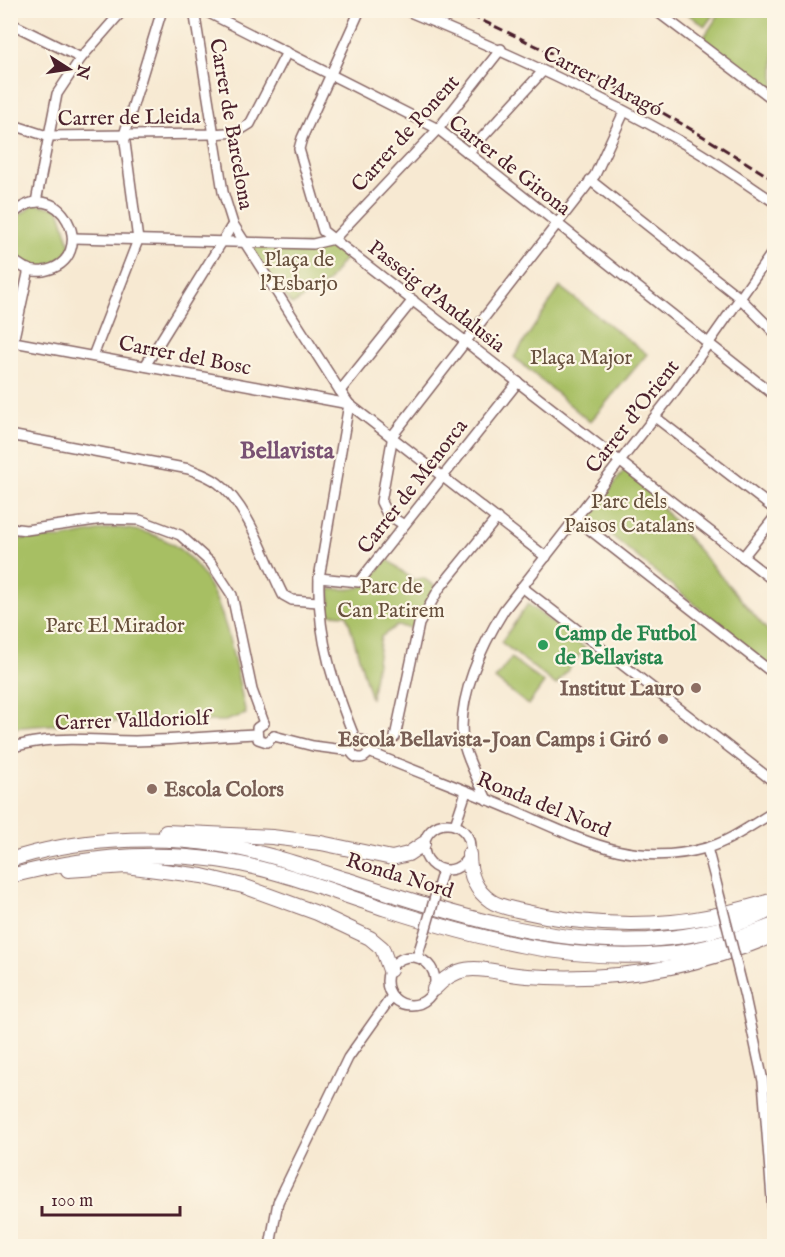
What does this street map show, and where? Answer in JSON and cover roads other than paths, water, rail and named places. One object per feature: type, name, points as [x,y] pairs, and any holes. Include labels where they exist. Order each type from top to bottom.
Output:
[{"type":"highway","points":[[82,845],[90,839],[147,831],[223,833],[321,843],[392,858],[408,854],[423,844]]},
{"type":"highway","name":"Ronda Nord","points":[[10,860],[82,845],[141,840],[221,845],[282,859],[477,921],[546,935],[595,940],[664,939],[696,934],[738,923],[774,908]]},
{"type":"highway","points":[[469,854],[469,868],[474,884],[493,903],[544,916],[634,924],[672,922],[712,917],[774,900]]},
{"type":"highway","name":"Ronda Nord","points":[[10,876],[88,858],[140,856],[217,860],[282,873],[466,933],[522,946],[588,955],[667,954],[740,938],[774,925]]},
{"type":"highway","points":[[55,865],[66,871],[126,866],[165,870],[243,886],[317,913],[370,938],[382,948],[390,970]]},
{"type":"highway","points":[[434,988],[444,978],[463,968],[560,978],[652,972],[726,953],[774,935]]},
{"type":"street","points":[[36,202],[57,94],[81,58],[123,10]]},
{"type":"street","points":[[93,356],[138,240],[124,135],[162,10]]},
{"type":"street","name":"Carrer de Girona","points":[[194,10],[205,11],[438,129],[774,394]]},
{"type":"street","name":"Carrer de Barcelona","points":[[194,10],[223,192],[233,224],[349,404]]},
{"type":"street","name":"Passeig d'Andalusia","points":[[360,10],[299,149],[322,231],[774,581]]},
{"type":"street","name":"Carrer d'Aragó","points":[[405,10],[501,50],[624,112],[691,147],[774,202]]},
{"type":"street","points":[[655,10],[774,100]]},
{"type":"street","points":[[10,23],[81,58]]},
{"type":"street","name":"Carrer de Ponent","points":[[334,239],[438,129],[501,50]]},
{"type":"street","name":"Carrer de Lleida","points":[[10,124],[47,136],[237,132],[250,124],[287,52]]},
{"type":"street","points":[[468,153],[543,70]]},
{"type":"street","points":[[404,525],[387,514],[381,502],[393,435],[590,180],[624,112]]},
{"type":"street","points":[[590,180],[741,298],[774,332]]},
{"type":"street","points":[[10,218],[19,208],[36,202],[55,206],[70,222],[73,238],[70,250],[57,266],[39,271],[29,270],[17,264],[10,257]]},
{"type":"street","points":[[145,366],[233,224]]},
{"type":"street","points":[[73,238],[313,244],[334,239]]},
{"type":"street","name":"Carrer d'Orient","points":[[487,800],[463,741],[463,720],[475,664],[484,643],[522,587],[710,345],[774,250]]},
{"type":"street","points":[[10,356],[29,270]]},
{"type":"street","points":[[340,391],[413,300]]},
{"type":"street","name":"Carrer del Bosc","points":[[14,342],[349,404]]},
{"type":"street","name":"Carrer de Menorca","points":[[319,578],[359,582],[518,382]]},
{"type":"street","points":[[351,751],[356,741],[332,684],[318,602],[319,578],[349,404],[393,435],[546,557]]},
{"type":"street","points":[[655,417],[774,509]]},
{"type":"street","points":[[10,435],[189,470],[209,477],[232,496],[250,524],[283,595],[292,600],[318,602]]},
{"type":"street","points":[[395,737],[419,624],[439,589],[497,518]]},
{"type":"street","points":[[742,556],[774,518]]},
{"type":"street","points":[[10,528],[26,530],[103,519],[140,520],[180,535],[211,563],[232,595],[252,690],[264,723]]},
{"type":"street","points":[[576,519],[774,674]]},
{"type":"street","points":[[522,587],[774,782]]},
{"type":"street","points":[[264,723],[273,726],[274,736],[270,741],[264,742],[255,734],[256,728],[264,723]]},
{"type":"street","name":"Carrer Valldoriolf","points":[[10,748],[27,742],[82,737],[134,741],[255,734]]},
{"type":"street","points":[[274,736],[313,746],[351,751]]},
{"type":"street","points":[[351,751],[354,757],[360,759],[369,752],[368,743],[356,741]]},
{"type":"street","name":"Ronda del Nord","points":[[369,752],[584,842],[619,852],[656,855],[707,848],[774,812]]},
{"type":"street","points":[[455,825],[466,792]]},
{"type":"street","points":[[455,825],[465,832],[469,839],[469,854],[459,867],[443,870],[432,866],[427,860],[423,844],[430,830],[436,826],[455,825]]},
{"type":"street","points":[[707,848],[746,997],[764,1081],[774,1225]]},
{"type":"street","points":[[417,957],[443,870]]},
{"type":"street","points":[[417,957],[430,966],[434,973],[434,988],[424,1002],[413,1005],[404,1004],[392,996],[388,986],[390,970],[400,959],[417,957]]},
{"type":"street","points":[[270,1246],[278,1202],[343,1068],[392,996]]},
{"type":"railway","points":[[458,10],[620,89],[698,133],[774,180]]},
{"type":"place","name":"Camp de Futbol de Bellavista","points":[[543,645]]},
{"type":"place","name":"Institut Lauro","points":[[696,688]]},
{"type":"place","name":"Escola Bellavista-Joan Camps i Giró","points":[[663,739]]},
{"type":"place","name":"Escola Colors","points":[[152,789]]},
{"type":"district","name":"Bellavista","points":[[287,450]]},
{"type":"park label","name":"Plaça de l'Esbarjo","points":[[299,271]]},
{"type":"park label","name":"Plaça Major","points":[[581,357]]},
{"type":"park label","name":"Parc dels Països Catalans","points":[[629,513]]},
{"type":"park label","name":"Parc de Can Patirem","points":[[391,598]]},
{"type":"park label","name":"Parc El Mirador","points":[[115,625]]}]
